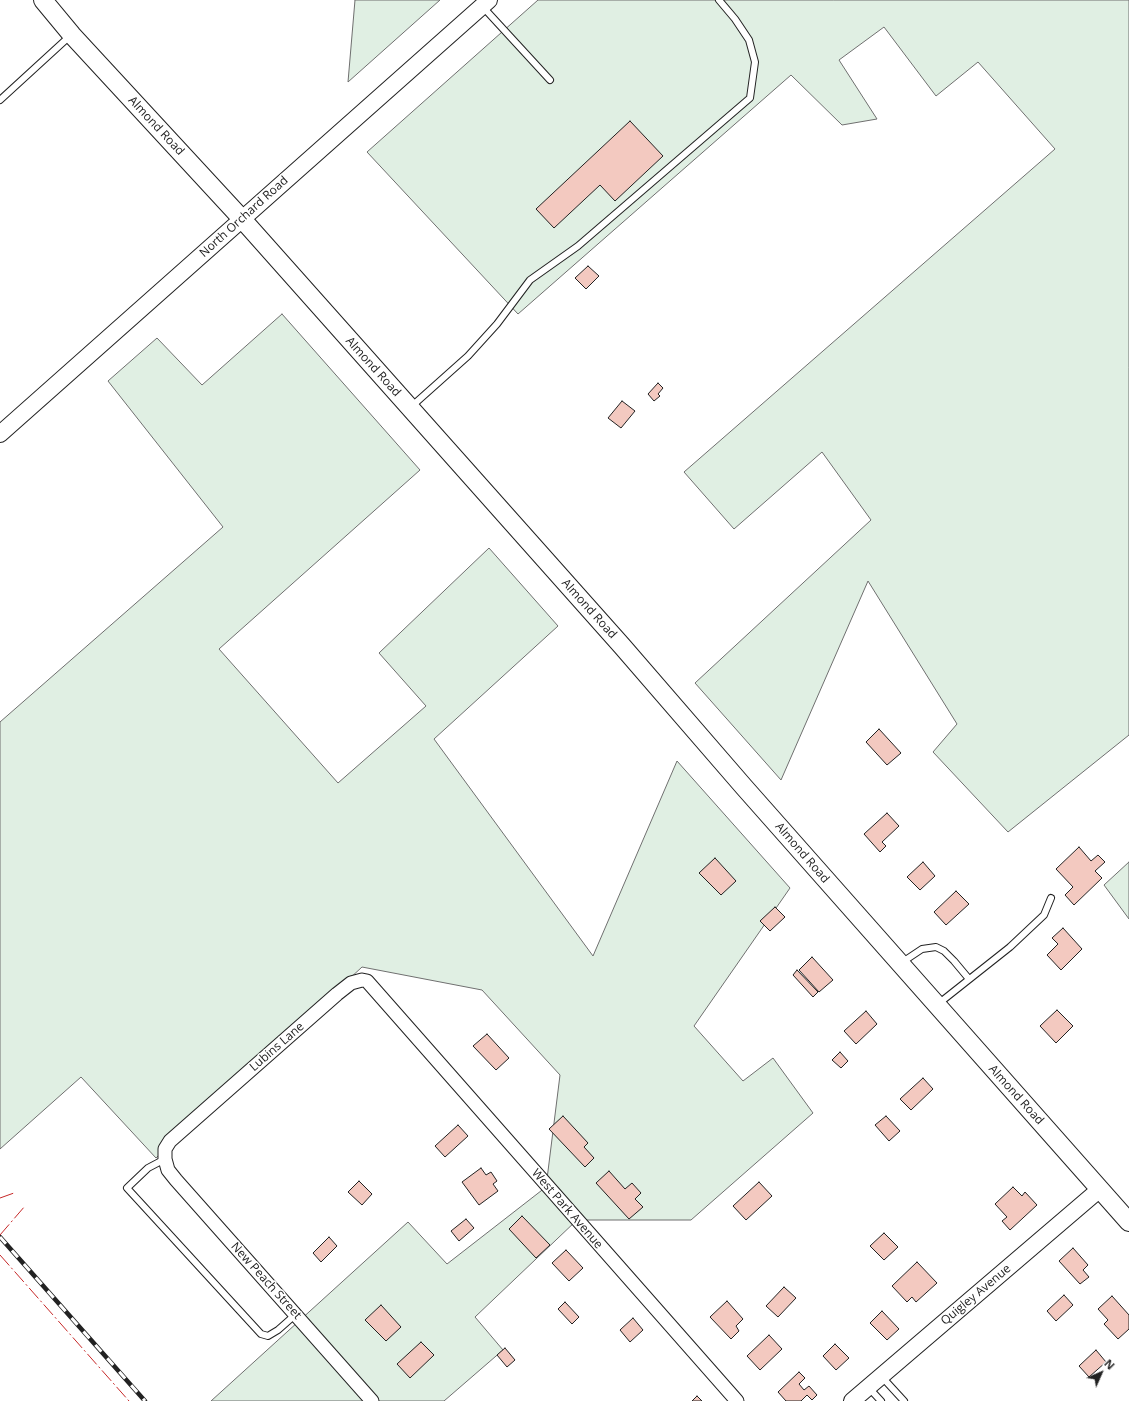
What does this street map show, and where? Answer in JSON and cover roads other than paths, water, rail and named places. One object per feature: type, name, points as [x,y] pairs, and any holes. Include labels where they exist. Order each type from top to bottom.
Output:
[{"type":"main road","name":"Almond Road","points":[[43,0],[72,35],[242,219],[622,646],[936,1005],[1129,1222]]},
{"type":"street","name":"North Orchard Road","points":[[0,434],[486,3]]},
{"type":"street","name":"Lubins Lane","points":[[165,1159],[165,1150],[170,1142],[351,983],[362,980],[366,981],[398,1017]]},
{"type":"street","name":"West Park Avenue","points":[[398,1017],[737,1401]]},
{"type":"street","name":"New Peach Street","points":[[165,1159],[168,1170],[176,1180],[372,1401]]},
{"type":"street","name":"Quigley Avenue","points":[[852,1401],[1100,1189]]},
{"type":"lane","points":[[410,408],[468,356],[497,324],[530,280],[578,246],[750,98],[755,62],[749,40],[735,19],[719,0]]},
{"type":"lane","points":[[486,3],[550,80]]},
{"type":"lane","points":[[0,100],[72,35]]},
{"type":"lane","points":[[936,1005],[1010,947],[1044,914],[1051,898]]},
{"type":"lane","points":[[900,964],[922,950],[936,947],[944,951],[969,980]]},
{"type":"lane","points":[[165,1159],[148,1168],[127,1188],[261,1334],[268,1336],[278,1330],[295,1314]]},
{"type":"lane","points":[[881,1376],[904,1401]]},
{"type":"lane","points":[[868,1386],[881,1401]]},
{"type":"railway","points":[[0,1237],[145,1401]]}]
